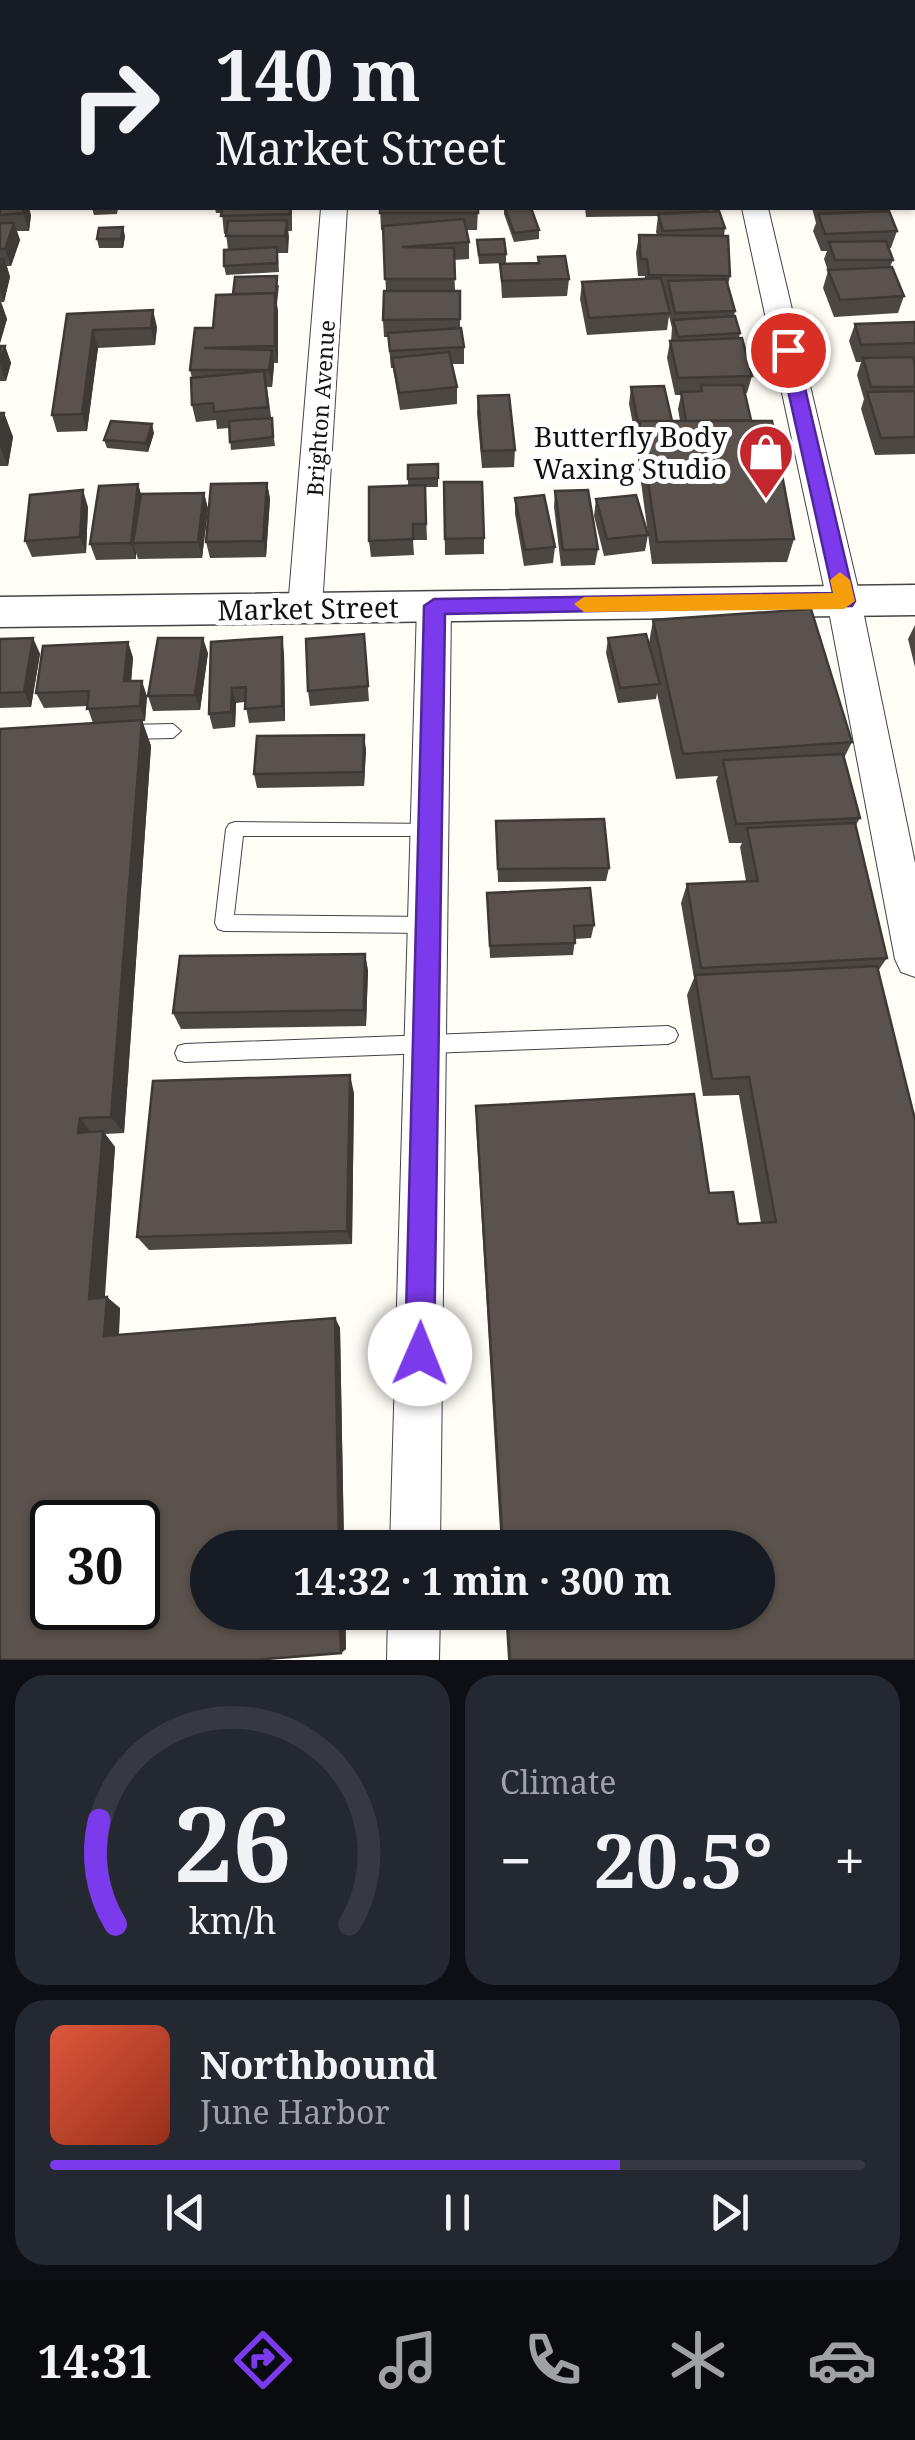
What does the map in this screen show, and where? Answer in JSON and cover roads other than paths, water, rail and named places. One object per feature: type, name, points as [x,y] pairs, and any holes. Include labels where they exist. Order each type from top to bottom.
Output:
[{"type":"street","name":"Brighton Avenue","points":[[305,608],[334,210]]},
{"type":"street","points":[[755,210],[844,601],[915,959]]},
{"type":"street","name":"Market Street","points":[[0,612],[915,600]]},
{"type":"street","points":[[415,1530],[434,606]]},
{"type":"street","points":[[413,1660],[414,1630]]},
{"type":"lane","points":[[116,733],[174,732]]},
{"type":"lane","points":[[428,925],[224,923],[235,830],[430,829]]},
{"type":"lane","points":[[185,1053],[668,1035]]},
{"type":"place","name":"Butterfly Body Waxing Studio","points":[[766,501]]}]
